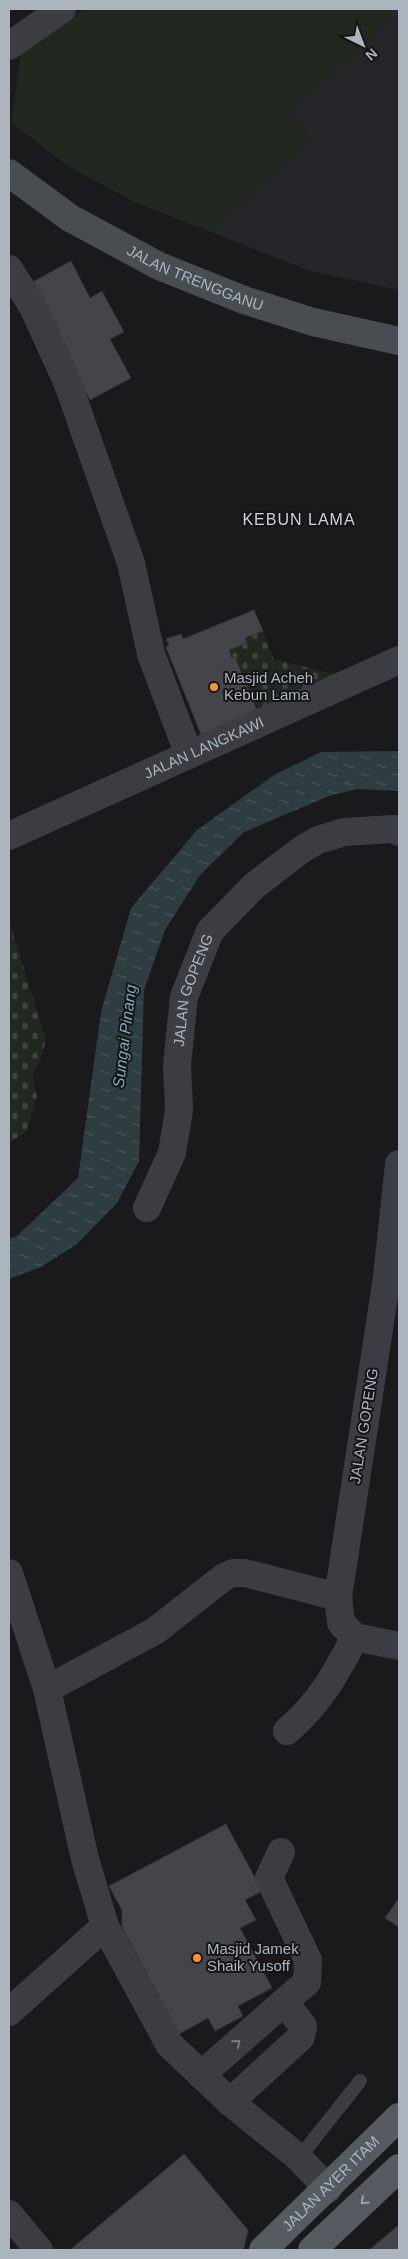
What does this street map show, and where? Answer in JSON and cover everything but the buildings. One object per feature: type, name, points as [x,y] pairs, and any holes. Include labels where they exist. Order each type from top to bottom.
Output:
[{"type":"main road","name":"JALAN TRENGGANU","points":[[9,173],[70,218],[159,266],[252,303],[313,322],[399,341]]},
{"type":"main road","name":"JALAN AYER ITAM","points":[[263,2250],[328,2189],[399,2117]]},
{"type":"main road","points":[[312,2250],[399,2168]]},
{"type":"street","points":[[9,46],[62,9]]},
{"type":"street","points":[[9,269],[33,307],[68,384],[131,563],[151,654],[189,756]]},
{"type":"street","name":"JALAN LANGKAWI","points":[[9,836],[399,660]]},
{"type":"street","name":"JALAN GOPENG","points":[[147,1208],[172,1153],[179,1110],[177,1065],[184,997],[210,931],[254,886],[301,850],[318,840],[344,832],[393,829],[399,832]]},
{"type":"street","name":"JALAN GOPENG","points":[[355,1637],[341,1623],[338,1597],[387,1277],[399,1164]]},
{"type":"street","points":[[9,1573],[47,1689],[85,1859],[105,1926],[169,2044],[230,2102],[299,2158],[328,2189]]},
{"type":"street","points":[[47,1689],[155,1631],[224,1576],[233,1573],[245,1573],[338,1597]]},
{"type":"street","points":[[287,1731],[304,1716],[330,1684],[355,1637],[399,1646]]},
{"type":"street","points":[[201,2075],[307,1982],[308,1960],[269,1878],[281,1852]]},
{"type":"street","points":[[9,2012],[105,1926]]},
{"type":"street","points":[[230,2102],[301,2037],[303,2026],[284,2002]]},
{"type":"street","points":[[9,2214],[39,2250]]},
{"type":"lane","points":[[299,2158],[360,2081]]},
{"type":"shaded area","points":[[84,9],[399,9],[399,290],[310,271],[135,202],[68,166],[11,122]]},
{"type":"green space","points":[[84,9],[397,9],[355,55],[287,111],[313,141],[210,231],[135,202],[68,166],[11,122],[21,51]]},
{"type":"green space","points":[[263,631],[274,659],[334,674],[258,714],[235,657],[232,659],[229,650],[246,643],[245,638]]},
{"type":"green space","points":[[9,921],[46,1039],[41,1060],[32,1075],[37,1096],[26,1132],[9,1143]]},
{"type":"water","name":"Sungai Pinang","points":[[399,751],[399,791],[357,789],[329,796],[244,832],[200,875],[165,930],[144,990],[139,1161],[117,1203],[77,1244],[41,1267],[9,1279],[9,1239],[17,1236],[78,1178],[101,1012],[131,908],[197,830],[274,775],[321,752]]},
{"type":"place","name":"Masjid Acheh Kebun Lama","points":[[214,687]]},
{"type":"place","name":"Masjid Jamek Shaik Yusoff","points":[[197,1958]]},
{"type":"district","name":"KEBUN LAMA","points":[[299,519]]}]
